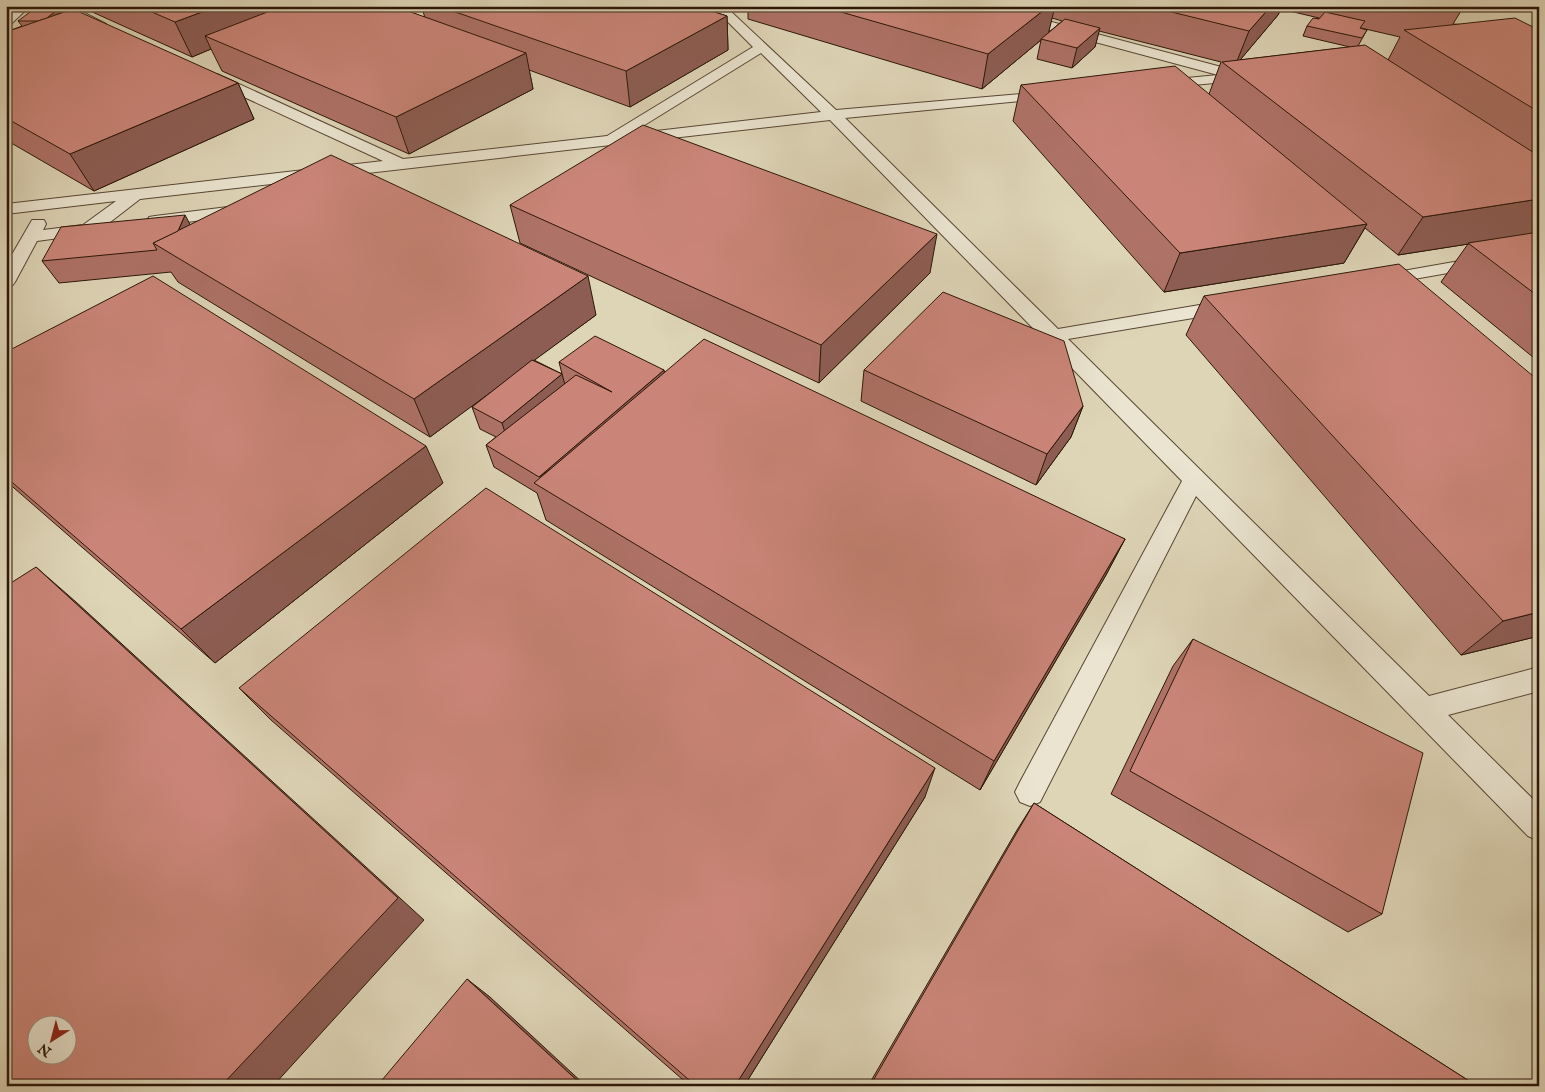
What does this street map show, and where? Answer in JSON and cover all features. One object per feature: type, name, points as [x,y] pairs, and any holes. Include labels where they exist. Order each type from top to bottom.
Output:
[{"type":"lane","points":[[6,22],[24,6]]},
{"type":"lane","points":[[61,6],[115,31]]},
{"type":"lane","points":[[718,6],[735,13],[762,47],[833,115],[1539,826]]},
{"type":"lane","points":[[976,6],[1240,77]]},
{"type":"lane","points":[[608,141],[762,47]]},
{"type":"lane","points":[[196,69],[401,164]]},
{"type":"lane","points":[[1150,85],[1258,75]]},
{"type":"lane","points":[[6,209],[833,115],[1061,93]]},
{"type":"lane","points":[[315,192],[360,169]]},
{"type":"lane","points":[[88,230],[135,194]]},
{"type":"lane","points":[[6,282],[50,204]]},
{"type":"lane","points":[[137,224],[264,208]]},
{"type":"lane","points":[[31,237],[117,226]]},
{"type":"lane","points":[[1364,282],[1539,252]]},
{"type":"lane","points":[[1052,336],[1247,302]]},
{"type":"lane","points":[[1030,792],[1194,479]]},
{"type":"lane","points":[[1423,710],[1539,679]]},
{"type":"building","points":[[38,6],[62,6],[47,18],[38,21],[18,21]]},
{"type":"building","points":[[138,6],[218,6],[175,22]]},
{"type":"building","points":[[283,6],[394,6],[526,53],[396,117],[205,36]]},
{"type":"building","points":[[438,6],[696,6],[727,16],[626,71]]},
{"type":"building","points":[[820,6],[1049,6],[988,54]]},
{"type":"building","points":[[1147,6],[1271,6],[1249,31]]},
{"type":"building","points":[[1433,6],[1464,6],[1460,12]]},
{"type":"building","points":[[73,9],[238,83],[70,154],[6,118],[6,32]]},
{"type":"building","points":[[1325,12],[1365,21],[1360,28],[1367,30],[1362,38],[1307,26],[1313,18],[1319,19]]},
{"type":"building","points":[[1515,18],[1539,30],[1539,112],[1404,30]]},
{"type":"building","points":[[1065,19],[1100,28],[1077,48],[1041,39]]},
{"type":"building","points":[[1365,45],[1539,156],[1539,199],[1423,217],[1222,62]]},
{"type":"building","points":[[1175,66],[1367,224],[1180,253],[1021,85]]},
{"type":"building","points":[[643,125],[937,234],[821,345],[510,205]]},
{"type":"building","points":[[331,155],[588,276],[414,399],[153,243]]},
{"type":"building","points":[[185,215],[178,231],[153,243],[157,250],[42,261],[61,227]]},
{"type":"building","points":[[1539,232],[1539,297],[1468,243]]},
{"type":"building","points":[[1399,264],[1539,381],[1539,612],[1503,621],[1204,296]]},
{"type":"building","points":[[153,276],[426,446],[181,629],[6,477],[6,352]]},
{"type":"building","points":[[943,292],[1064,341],[1083,406],[1047,454],[864,370]]},
{"type":"building","points":[[595,336],[664,370],[539,477],[486,445],[576,375],[612,392],[559,362]]},
{"type":"building","points":[[704,339],[1125,539],[994,761],[534,483]]},
{"type":"building","points":[[532,360],[562,374],[502,423],[472,407]]},
{"type":"building","points":[[486,488],[935,768],[735,1086],[696,1086],[239,688]]},
{"type":"building","points":[[36,567],[398,898],[221,1086],[6,1086],[6,586]]},
{"type":"building","points":[[1193,639],[1423,753],[1382,914],[1130,771]]},
{"type":"building","points":[[1034,803],[1477,1086],[870,1086]]},
{"type":"building","points":[[467,979],[583,1086],[377,1086]]}]
